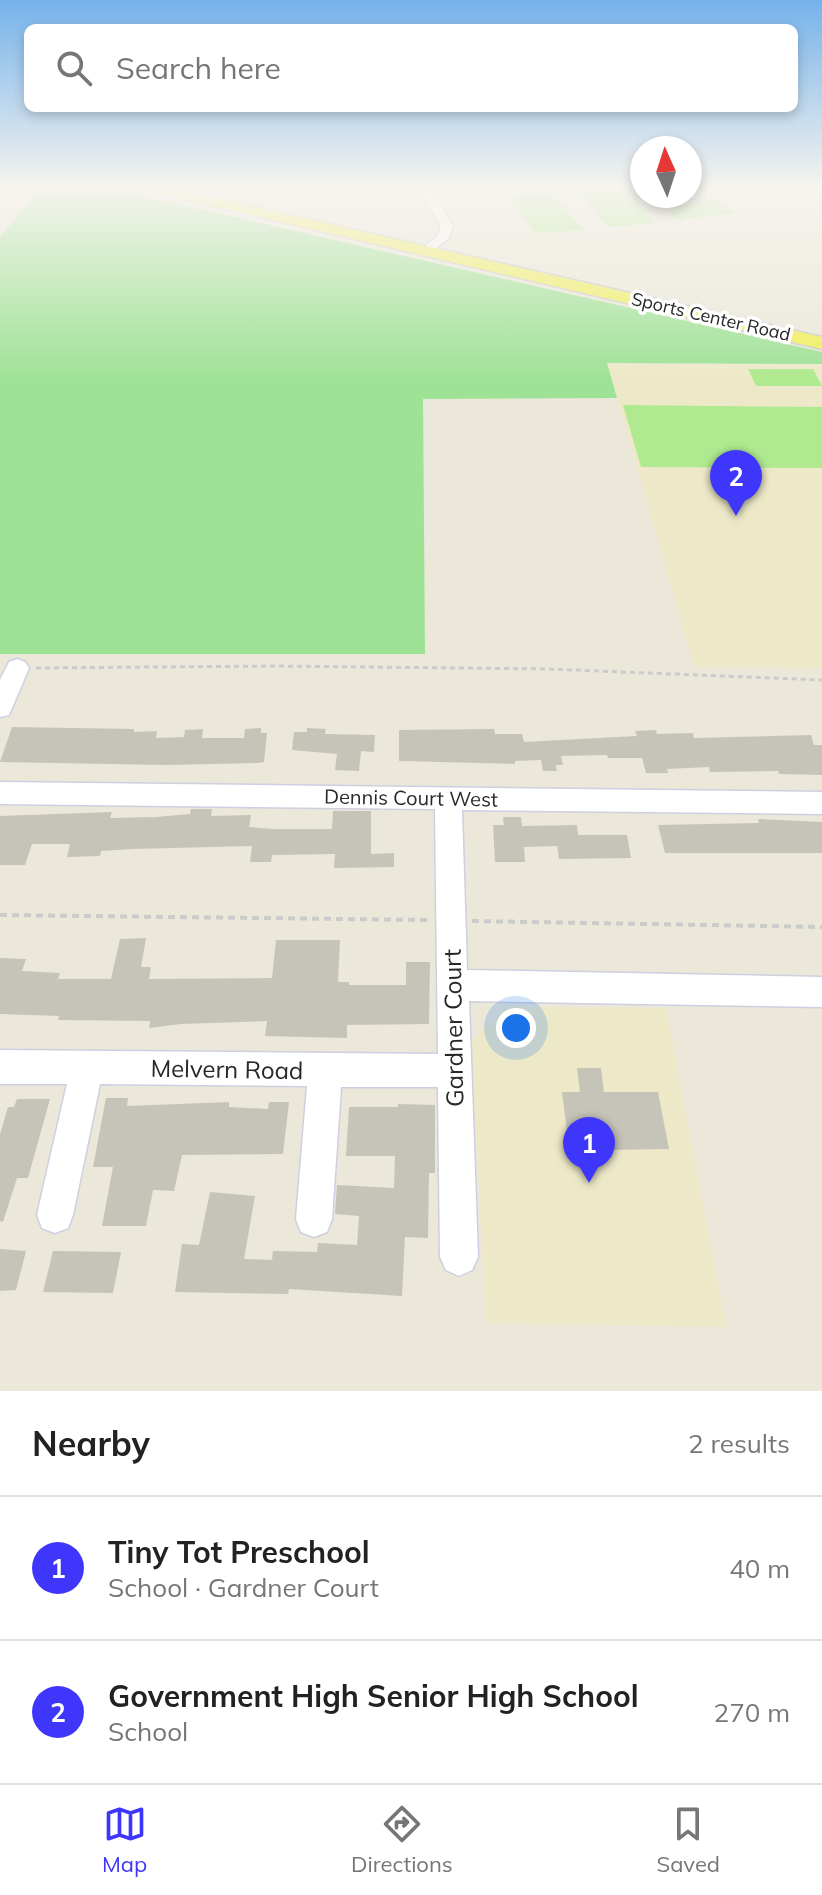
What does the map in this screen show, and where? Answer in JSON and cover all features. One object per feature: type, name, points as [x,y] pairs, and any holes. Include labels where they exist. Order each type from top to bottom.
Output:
[{"type":"main road","name":"Sports Center Road","points":[[422,250],[819,342]]},
{"type":"street","points":[[0,708],[17,668]]},
{"type":"street","name":"Dennis Court West","points":[[0,793],[822,803]]},
{"type":"street","name":"Gardner Court","points":[[448,799],[459,1257]]},
{"type":"street","points":[[453,985],[822,992]]},
{"type":"street","name":"Melvern Road","points":[[0,1067],[455,1071]]},
{"type":"street","points":[[55,1215],[87,1068]]},
{"type":"street","points":[[314,1219],[325,1071]]},
{"type":"path","points":[[17,668],[276,666],[548,669],[822,680]]},
{"type":"path","points":[[0,915],[315,917],[822,927]]},
{"type":"shaded area","points":[[607,363],[822,365],[822,668],[694,667]]},
{"type":"shaded area","points":[[505,1007],[666,1008],[726,1327],[486,1323],[471,1042]]},
{"type":"green space","points":[[0,250],[378,250],[822,352],[822,364],[607,363],[617,398],[423,399],[425,654],[0,654]]},
{"type":"green space","points":[[748,369],[813,369],[822,386],[756,386]]},
{"type":"green space","points":[[623,405],[822,407],[822,468],[641,467]]},
{"type":"building","points":[[12,727],[134,729],[134,732],[157,731],[156,738],[184,737],[185,730],[203,729],[202,738],[244,738],[245,729],[261,728],[261,733],[267,733],[264,762],[258,763],[0,762]]},
{"type":"building","points":[[307,728],[326,729],[325,734],[375,735],[374,752],[361,751],[359,771],[335,770],[337,754],[292,750],[294,732],[307,732]]},
{"type":"building","points":[[494,729],[495,734],[522,734],[524,742],[637,736],[635,731],[656,730],[657,734],[693,733],[694,738],[811,735],[814,745],[822,745],[822,775],[779,774],[778,771],[710,772],[709,767],[646,773],[642,758],[608,758],[607,755],[561,756],[563,765],[556,765],[557,771],[543,771],[541,760],[515,761],[515,764],[399,761],[399,730]]},
{"type":"building","points":[[191,809],[212,809],[211,816],[251,815],[249,827],[273,829],[332,829],[333,811],[371,811],[371,854],[394,853],[394,867],[334,868],[335,854],[272,855],[271,862],[250,862],[252,846],[133,849],[101,851],[100,856],[67,857],[70,844],[32,844],[25,865],[0,865],[0,816],[112,812],[110,818],[156,817],[190,814]]},
{"type":"building","points":[[503,817],[521,817],[522,826],[577,825],[578,835],[627,835],[631,858],[559,859],[557,846],[524,847],[525,862],[495,862],[493,825],[504,825]]},
{"type":"building","points":[[758,819],[822,822],[822,853],[665,853],[658,825],[759,823]]},
{"type":"building","points":[[146,938],[141,967],[151,967],[149,979],[272,978],[276,940],[340,940],[338,982],[349,982],[349,985],[406,985],[406,962],[430,962],[429,1024],[347,1025],[347,1038],[265,1036],[267,1021],[149,1028],[150,1021],[58,1020],[59,1016],[0,1014],[0,958],[26,959],[22,971],[60,973],[58,979],[111,979],[120,939]]},
{"type":"building","points":[[577,1068],[601,1068],[604,1092],[658,1092],[669,1149],[570,1154],[562,1092],[580,1092]]},
{"type":"building","points":[[106,1098],[128,1098],[127,1106],[229,1102],[229,1107],[268,1109],[269,1102],[289,1102],[283,1154],[182,1155],[174,1191],[153,1190],[146,1226],[102,1226],[113,1167],[93,1167]]},
{"type":"building","points":[[17,1099],[50,1099],[28,1178],[17,1178],[3,1222],[0,1221],[0,1134],[8,1107],[14,1107]]},
{"type":"building","points":[[398,1104],[435,1105],[435,1173],[429,1173],[428,1238],[405,1237],[402,1296],[289,1289],[288,1294],[175,1292],[182,1244],[199,1245],[210,1192],[255,1196],[244,1259],[272,1260],[273,1251],[317,1252],[318,1243],[357,1245],[359,1216],[335,1214],[337,1185],[394,1188],[395,1156],[346,1156],[349,1107],[398,1107]]},
{"type":"building","points":[[0,1249],[26,1251],[16,1290],[0,1291]]},
{"type":"building","points":[[53,1251],[121,1252],[113,1293],[43,1292]]},
{"type":"place","name":"Government High Senior High School","points":[[736,516]]},
{"type":"place","name":"Tiny Tot Preschool","points":[[589,1183]]}]
